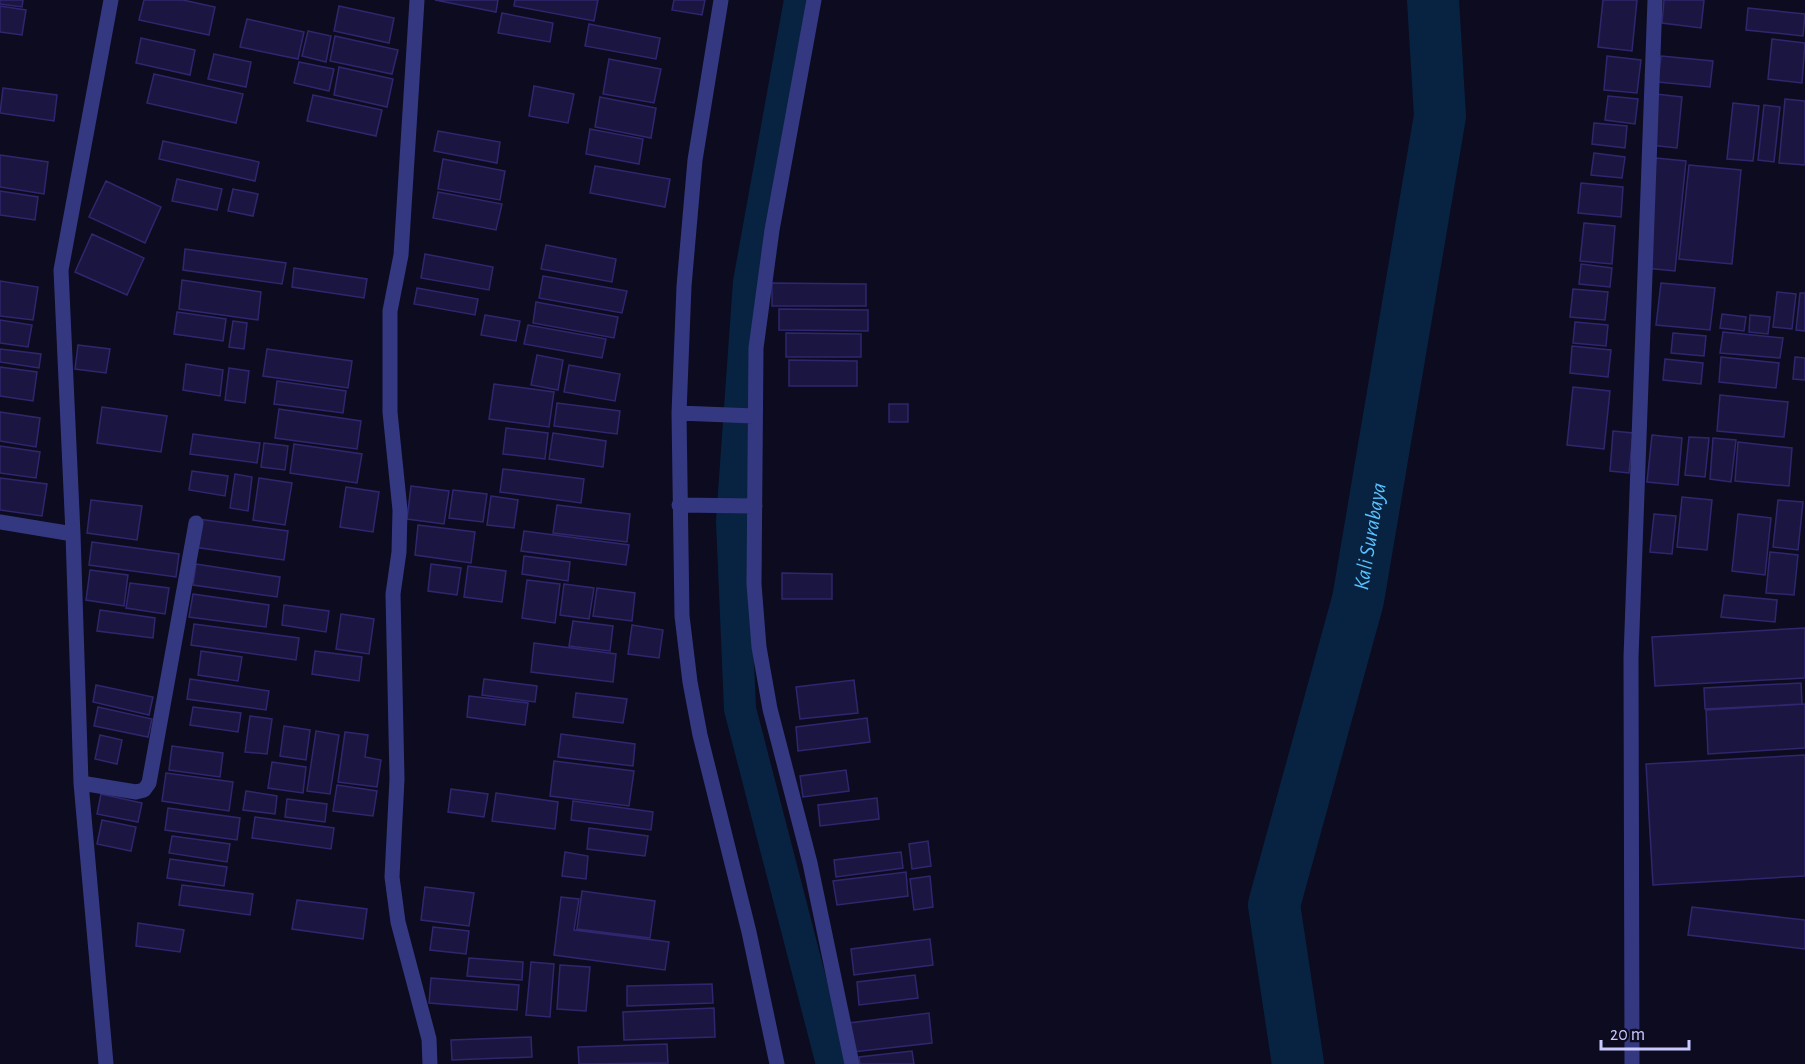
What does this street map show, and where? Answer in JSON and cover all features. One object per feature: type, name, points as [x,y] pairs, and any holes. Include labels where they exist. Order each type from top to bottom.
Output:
[{"type":"street","points":[[106,1064],[81,783],[63,532],[61,270],[111,0]]},
{"type":"street","points":[[417,0],[401,255],[390,311],[390,412],[400,510],[399,552],[393,594],[397,779],[392,877],[398,922],[429,1039],[430,1064]]},
{"type":"street","points":[[721,0],[695,160],[684,286],[684,413],[679,505],[682,616],[690,682],[715,800],[749,932],[777,1064]]},
{"type":"street","points":[[814,0],[771,230],[756,348],[749,416],[750,506],[759,647],[770,709],[810,863],[852,1064]]},
{"type":"street","points":[[1632,1064],[1631,657],[1655,0]]},
{"type":"street","points":[[684,413],[749,416]]},
{"type":"street","points":[[679,505],[750,506]]},
{"type":"street","points":[[0,522],[63,532]]},
{"type":"street","points":[[81,783],[136,792],[144,790],[149,783],[196,523]]},
{"type":"building","points":[[0,0],[23,0],[22,7],[0,4]]},
{"type":"building","points":[[144,0],[183,0],[215,7],[209,35],[139,20]]},
{"type":"building","points":[[435,0],[498,0],[496,12]]},
{"type":"building","points":[[515,0],[598,0],[594,21],[514,6]]},
{"type":"building","points":[[674,0],[705,0],[702,15],[672,10]]},
{"type":"building","points":[[1603,0],[1637,0],[1632,51],[1598,47]]},
{"type":"building","points":[[1664,0],[1704,0],[1701,28],[1662,23]]},
{"type":"building","points":[[0,6],[26,10],[22,35],[0,32]]},
{"type":"building","points":[[339,6],[394,18],[389,43],[334,31]]},
{"type":"building","points":[[1748,8],[1805,14],[1803,36],[1746,30]]},
{"type":"building","points":[[502,13],[553,23],[550,42],[498,33]]},
{"type":"building","points":[[247,19],[304,32],[298,59],[240,47]]},
{"type":"building","points":[[589,24],[660,38],[656,59],[585,46]]},
{"type":"building","points":[[308,31],[331,36],[326,62],[302,56]]},
{"type":"building","points":[[335,36],[398,50],[392,74],[330,61]]},
{"type":"building","points":[[141,38],[195,50],[190,75],[136,63]]},
{"type":"building","points":[[1772,39],[1805,43],[1802,83],[1768,79]]},
{"type":"building","points":[[214,54],[251,62],[246,87],[208,79]]},
{"type":"building","points":[[1607,56],[1641,60],[1637,93],[1604,90]]},
{"type":"building","points":[[1661,56],[1713,61],[1710,87],[1658,82]]},
{"type":"building","points":[[609,59],[661,69],[654,103],[603,94]]},
{"type":"building","points":[[299,62],[334,69],[329,91],[294,83]]},
{"type":"building","points":[[339,67],[393,79],[387,107],[334,95]]},
{"type":"building","points":[[154,74],[243,94],[236,123],[147,103]]},
{"type":"building","points":[[534,86],[574,94],[568,123],[529,116]]},
{"type":"building","points":[[3,88],[57,95],[54,121],[0,113]]},
{"type":"building","points":[[1656,94],[1682,97],[1677,148],[1650,145]]},
{"type":"building","points":[[313,95],[382,110],[376,136],[307,121]]},
{"type":"building","points":[[1608,96],[1638,99],[1635,124],[1605,120]]},
{"type":"building","points":[[600,97],[656,108],[651,138],[595,127]]},
{"type":"building","points":[[1785,99],[1805,101],[1805,165],[1779,163]]},
{"type":"building","points":[[1733,103],[1759,106],[1753,161],[1727,159]]},
{"type":"building","points":[[1764,105],[1780,107],[1774,162],[1758,160]]},
{"type":"building","points":[[1594,123],[1627,126],[1625,148],[1592,144]]},
{"type":"building","points":[[590,129],[643,139],[639,164],[586,154]]},
{"type":"building","points":[[438,131],[500,142],[497,163],[434,151]]},
{"type":"building","points":[[163,141],[259,162],[255,181],[159,159]]},
{"type":"building","points":[[1594,153],[1625,157],[1622,178],[1591,175]]},
{"type":"building","points":[[0,155],[48,162],[44,194],[0,187]]},
{"type":"building","points":[[1656,158],[1686,161],[1675,271],[1645,268]]},
{"type":"building","points":[[443,159],[505,171],[500,200],[438,189]]},
{"type":"building","points":[[1689,165],[1741,170],[1732,264],[1679,259]]},
{"type":"building","points":[[595,166],[670,179],[665,207],[590,193]]},
{"type":"building","points":[[177,179],[222,189],[217,210],[172,201]]},
{"type":"building","points":[[106,181],[161,207],[145,243],[89,217]]},
{"type":"building","points":[[1581,183],[1623,187],[1621,217],[1578,213]]},
{"type":"building","points":[[233,189],[258,194],[253,216],[228,211]]},
{"type":"building","points":[[0,191],[38,197],[35,220],[0,215]]},
{"type":"building","points":[[438,192],[502,204],[496,230],[433,218]]},
{"type":"building","points":[[1584,223],[1615,226],[1612,264],[1580,261]]},
{"type":"building","points":[[92,234],[144,258],[127,295],[75,272]]},
{"type":"building","points":[[546,245],[616,259],[612,282],[541,269]]},
{"type":"building","points":[[185,249],[286,263],[282,284],[183,270]]},
{"type":"building","points":[[425,254],[493,267],[489,290],[421,278]]},
{"type":"building","points":[[1581,264],[1612,268],[1610,287],[1579,284]]},
{"type":"building","points":[[294,268],[367,279],[364,298],[292,287]]},
{"type":"building","points":[[543,276],[627,291],[622,313],[539,298]]},
{"type":"building","points":[[182,280],[261,292],[258,320],[179,309]]},
{"type":"building","points":[[0,281],[38,287],[33,320],[0,316]]},
{"type":"building","points":[[772,283],[866,284],[866,306],[772,306]]},
{"type":"building","points":[[1661,283],[1715,288],[1710,330],[1656,325]]},
{"type":"building","points":[[417,288],[478,299],[475,315],[414,304]]},
{"type":"building","points":[[1573,289],[1608,292],[1605,320],[1570,317]]},
{"type":"building","points":[[1777,292],[1796,294],[1792,329],[1773,327]]},
{"type":"building","points":[[1800,293],[1805,293],[1805,331],[1796,330]]},
{"type":"building","points":[[536,302],[618,317],[614,338],[533,323]]},
{"type":"building","points":[[779,309],[868,310],[868,331],[779,330]]},
{"type":"building","points":[[177,312],[226,319],[223,341],[174,334]]},
{"type":"building","points":[[1722,314],[1746,317],[1744,331],[1720,328]]},
{"type":"building","points":[[485,315],[520,321],[516,341],[481,335]]},
{"type":"building","points":[[1750,315],[1770,317],[1768,334],[1749,332]]},
{"type":"building","points":[[0,320],[32,325],[28,347],[0,343]]},
{"type":"building","points":[[233,321],[247,323],[244,349],[229,347]]},
{"type":"building","points":[[1575,322],[1608,325],[1606,346],[1573,343]]},
{"type":"building","points":[[528,325],[606,339],[602,358],[524,344]]},
{"type":"building","points":[[1723,332],[1783,338],[1780,358],[1720,353]]},
{"type":"building","points":[[786,333],[861,334],[861,357],[786,357]]},
{"type":"building","points":[[1673,333],[1706,336],[1704,356],[1671,353]]},
{"type":"building","points":[[78,345],[110,349],[106,373],[75,369]]},
{"type":"building","points":[[1572,346],[1611,350],[1608,377],[1570,373]]},
{"type":"building","points":[[0,349],[41,354],[39,368],[0,362]]},
{"type":"building","points":[[267,349],[352,361],[348,388],[263,376]]},
{"type":"building","points":[[537,355],[563,360],[558,390],[531,385]]},
{"type":"building","points":[[1721,357],[1779,363],[1776,388],[1719,382]]},
{"type":"building","points":[[1795,357],[1805,358],[1805,380],[1793,379]]},
{"type":"building","points":[[1665,359],[1703,363],[1701,384],[1663,380]]},
{"type":"building","points":[[789,360],[857,361],[857,386],[789,386]]},
{"type":"building","points":[[186,364],[223,370],[220,396],[183,390]]},
{"type":"building","points":[[569,365],[620,374],[615,401],[564,392]]},
{"type":"building","points":[[0,367],[37,372],[33,401],[0,396]]},
{"type":"building","points":[[229,368],[249,371],[245,403],[225,400]]},
{"type":"building","points":[[277,381],[346,391],[343,413],[274,404]]},
{"type":"building","points":[[494,384],[554,392],[549,427],[489,419]]},
{"type":"building","points":[[1573,387],[1610,391],[1604,449],[1567,445]]},
{"type":"building","points":[[1720,395],[1788,402],[1784,437],[1717,431]]},
{"type":"building","points":[[557,403],[620,411],[617,434],[554,426]]},
{"type":"building","points":[[889,404],[908,404],[908,422],[889,422]]},
{"type":"building","points":[[102,407],[167,416],[161,452],[97,443]]},
{"type":"building","points":[[279,409],[361,421],[357,449],[275,438]]},
{"type":"building","points":[[0,412],[40,418],[36,447],[0,441]]},
{"type":"building","points":[[506,428],[548,433],[545,459],[503,454]]},
{"type":"building","points":[[1613,431],[1633,433],[1629,473],[1610,471]]},
{"type":"building","points":[[553,433],[606,441],[603,467],[549,459]]},
{"type":"building","points":[[193,434],[260,443],[257,463],[190,454]]},
{"type":"building","points":[[1652,435],[1682,438],[1678,485],[1647,482]]},
{"type":"building","points":[[1689,437],[1709,438],[1705,477],[1685,475]]},
{"type":"building","points":[[1713,438],[1736,440],[1731,482],[1710,479]]},
{"type":"building","points":[[1738,442],[1792,448],[1789,486],[1735,481]]},
{"type":"building","points":[[264,443],[288,446],[285,470],[261,467]]},
{"type":"building","points":[[294,444],[362,454],[357,483],[290,473]]},
{"type":"building","points":[[0,446],[40,452],[36,478],[0,473]]},
{"type":"building","points":[[503,469],[584,479],[581,503],[500,492]]},
{"type":"building","points":[[192,471],[228,476],[225,496],[189,490]]},
{"type":"building","points":[[235,474],[252,477],[248,511],[230,508]]},
{"type":"building","points":[[0,478],[47,484],[42,516],[0,510]]},
{"type":"building","points":[[259,478],[292,483],[285,525],[253,520]]},
{"type":"building","points":[[411,486],[449,491],[444,524],[407,519]]},
{"type":"building","points":[[346,487],[379,492],[373,532],[340,527]]},
{"type":"building","points":[[453,490],[487,494],[483,522],[449,518]]},
{"type":"building","points":[[491,496],[518,500],[514,528],[487,525]]},
{"type":"building","points":[[1682,497],[1712,500],[1707,550],[1677,547]]},
{"type":"building","points":[[91,500],[142,506],[137,540],[87,533]]},
{"type":"building","points":[[1778,500],[1803,502],[1798,550],[1773,547]]},
{"type":"building","points":[[557,505],[630,514],[627,542],[553,533]]},
{"type":"building","points":[[1654,514],[1676,516],[1672,554],[1650,552]]},
{"type":"building","points":[[1738,514],[1771,518],[1765,575],[1732,571]]},
{"type":"building","points":[[198,519],[288,531],[284,560],[194,547]]},
{"type":"building","points":[[418,525],[475,532],[471,563],[415,555]]},
{"type":"building","points":[[524,531],[629,545],[626,565],[521,551]]},
{"type":"building","points":[[92,542],[179,554],[176,577],[89,565]]},
{"type":"building","points":[[1770,552],[1798,555],[1794,595],[1766,593]]},
{"type":"building","points":[[524,556],[570,562],[568,581],[522,574]]},
{"type":"building","points":[[196,564],[280,577],[277,597],[193,585]]},
{"type":"building","points":[[431,564],[461,568],[457,595],[428,591]]},
{"type":"building","points":[[468,566],[506,571],[502,602],[464,597]]},
{"type":"building","points":[[90,570],[128,575],[124,606],[86,600]]},
{"type":"building","points":[[782,573],[832,574],[832,599],[782,599]]},
{"type":"building","points":[[527,580],[560,584],[555,623],[522,618]]},
{"type":"building","points":[[130,583],[169,588],[165,614],[126,608]]},
{"type":"building","points":[[564,584],[594,588],[589,619],[560,615]]},
{"type":"building","points":[[597,588],[635,593],[632,621],[593,616]]},
{"type":"building","points":[[193,594],[269,605],[266,627],[189,617]]},
{"type":"building","points":[[1724,595],[1777,600],[1775,622],[1721,617]]},
{"type":"building","points":[[284,605],[329,611],[326,632],[282,625]]},
{"type":"building","points":[[100,610],[155,618],[153,638],[97,631]]},
{"type":"building","points":[[341,614],[374,619],[369,654],[336,649]]},
{"type":"building","points":[[573,621],[613,626],[610,651],[569,646]]},
{"type":"building","points":[[194,624],[299,638],[296,660],[191,645]]},
{"type":"building","points":[[632,625],[663,630],[659,658],[628,654]]},
{"type":"building","points":[[1805,628],[1805,678],[1655,686],[1652,637]]},
{"type":"building","points":[[534,643],[616,654],[613,682],[531,672]]},
{"type":"building","points":[[201,651],[242,657],[238,681],[198,675]]},
{"type":"building","points":[[315,651],[362,657],[359,681],[312,674]]},
{"type":"building","points":[[190,679],[269,691],[266,710],[187,699]]},
{"type":"building","points":[[484,679],[537,686],[535,702],[482,695]]},
{"type":"building","points":[[854,680],[858,713],[800,719],[796,687]]},
{"type":"building","points":[[1801,683],[1802,704],[1705,709],[1704,688]]},
{"type":"building","points":[[96,685],[153,697],[149,715],[93,702]]},
{"type":"building","points":[[576,693],[627,699],[623,723],[573,717]]},
{"type":"building","points":[[469,696],[528,703],[525,725],[467,717]]},
{"type":"building","points":[[1805,704],[1805,748],[1708,754],[1706,710]]},
{"type":"building","points":[[98,707],[152,719],[148,737],[94,726]]},
{"type":"building","points":[[193,707],[241,713],[238,732],[190,725]]},
{"type":"building","points":[[250,716],[272,719],[267,754],[245,752]]},
{"type":"building","points":[[867,718],[870,742],[798,751],[796,727]]},
{"type":"building","points":[[284,726],[310,730],[306,760],[280,756]]},
{"type":"building","points":[[316,731],[339,735],[330,794],[307,791]]},
{"type":"building","points":[[345,732],[368,735],[365,757],[381,760],[377,787],[338,782]]},
{"type":"building","points":[[561,734],[635,744],[633,766],[558,757]]},
{"type":"building","points":[[100,735],[122,740],[117,764],[95,759]]},
{"type":"building","points":[[172,746],[223,753],[220,777],[169,770]]},
{"type":"building","points":[[1805,755],[1805,876],[1653,885],[1646,764]]},
{"type":"building","points":[[554,761],[634,771],[629,806],[550,796]]},
{"type":"building","points":[[272,762],[306,767],[303,793],[268,788]]},
{"type":"building","points":[[846,770],[849,791],[803,797],[800,776]]},
{"type":"building","points":[[166,773],[233,782],[229,811],[162,801]]},
{"type":"building","points":[[337,785],[377,791],[373,816],[333,811]]},
{"type":"building","points":[[451,789],[488,794],[484,817],[448,812]]},
{"type":"building","points":[[246,791],[277,796],[275,814],[243,810]]},
{"type":"building","points":[[496,793],[558,802],[555,829],[492,821]]},
{"type":"building","points":[[101,794],[142,803],[138,822],[97,814]]},
{"type":"building","points":[[877,798],[879,819],[820,826],[818,805]]},
{"type":"building","points":[[287,799],[327,804],[325,822],[285,817]]},
{"type":"building","points":[[573,801],[653,812],[651,830],[571,820]]},
{"type":"building","points":[[168,808],[240,818],[237,840],[165,830]]},
{"type":"building","points":[[255,817],[334,828],[331,849],[252,838]]},
{"type":"building","points":[[102,820],[136,827],[131,851],[97,844]]},
{"type":"building","points":[[589,828],[648,836],[645,856],[587,849]]},
{"type":"building","points":[[172,836],[230,844],[227,862],[169,853]]},
{"type":"building","points":[[928,841],[931,866],[912,869],[909,844]]},
{"type":"building","points":[[565,852],[588,856],[586,879],[562,876]]},
{"type":"building","points":[[901,852],[903,868],[836,877],[834,860]]},
{"type":"building","points":[[170,859],[227,867],[224,886],[167,878]]},
{"type":"building","points":[[906,872],[908,896],[837,905],[833,881]]},
{"type":"building","points":[[930,876],[933,907],[914,910],[910,879]]},
{"type":"building","points":[[182,885],[253,894],[250,915],[179,905]]},
{"type":"building","points":[[425,887],[474,893],[469,926],[421,920]]},
{"type":"building","points":[[582,891],[655,901],[650,938],[577,929]]},
{"type":"building","points":[[561,897],[579,899],[574,930],[669,942],[665,970],[554,955]]},
{"type":"building","points":[[297,900],[367,909],[363,939],[292,929]]},
{"type":"building","points":[[1692,907],[1805,920],[1805,949],[1688,935]]},
{"type":"building","points":[[138,923],[184,930],[180,952],[136,946]]},
{"type":"building","points":[[433,927],[469,931],[466,954],[430,950]]},
{"type":"building","points":[[930,939],[933,965],[854,975],[851,949]]},
{"type":"building","points":[[469,958],[523,962],[522,980],[467,976]]},
{"type":"building","points":[[531,962],[554,964],[550,1017],[526,1015]]},
{"type":"building","points":[[560,965],[590,967],[586,1011],[557,1009]]},
{"type":"building","points":[[915,975],[918,998],[859,1005],[857,982]]},
{"type":"building","points":[[431,978],[519,985],[517,1010],[429,1003]]},
{"type":"building","points":[[712,984],[713,1003],[627,1006],[627,986]]},
{"type":"building","points":[[714,1008],[715,1037],[624,1040],[623,1012]]},
{"type":"building","points":[[929,1013],[932,1043],[853,1052],[849,1023]]},
{"type":"building","points":[[531,1037],[532,1057],[452,1060],[451,1040]]},
{"type":"building","points":[[667,1044],[668,1063],[579,1064],[578,1047]]},
{"type":"building","points":[[912,1051],[914,1064],[860,1064],[859,1057]]},
{"type":"waterway","points":[[800,0],[749,282],[732,521],[740,709],[832,1064]]},
{"type":"waterway","name":"Kali Surabaya","points":[[1298,1064],[1274,905],[1358,600],[1440,116],[1433,0]]}]
